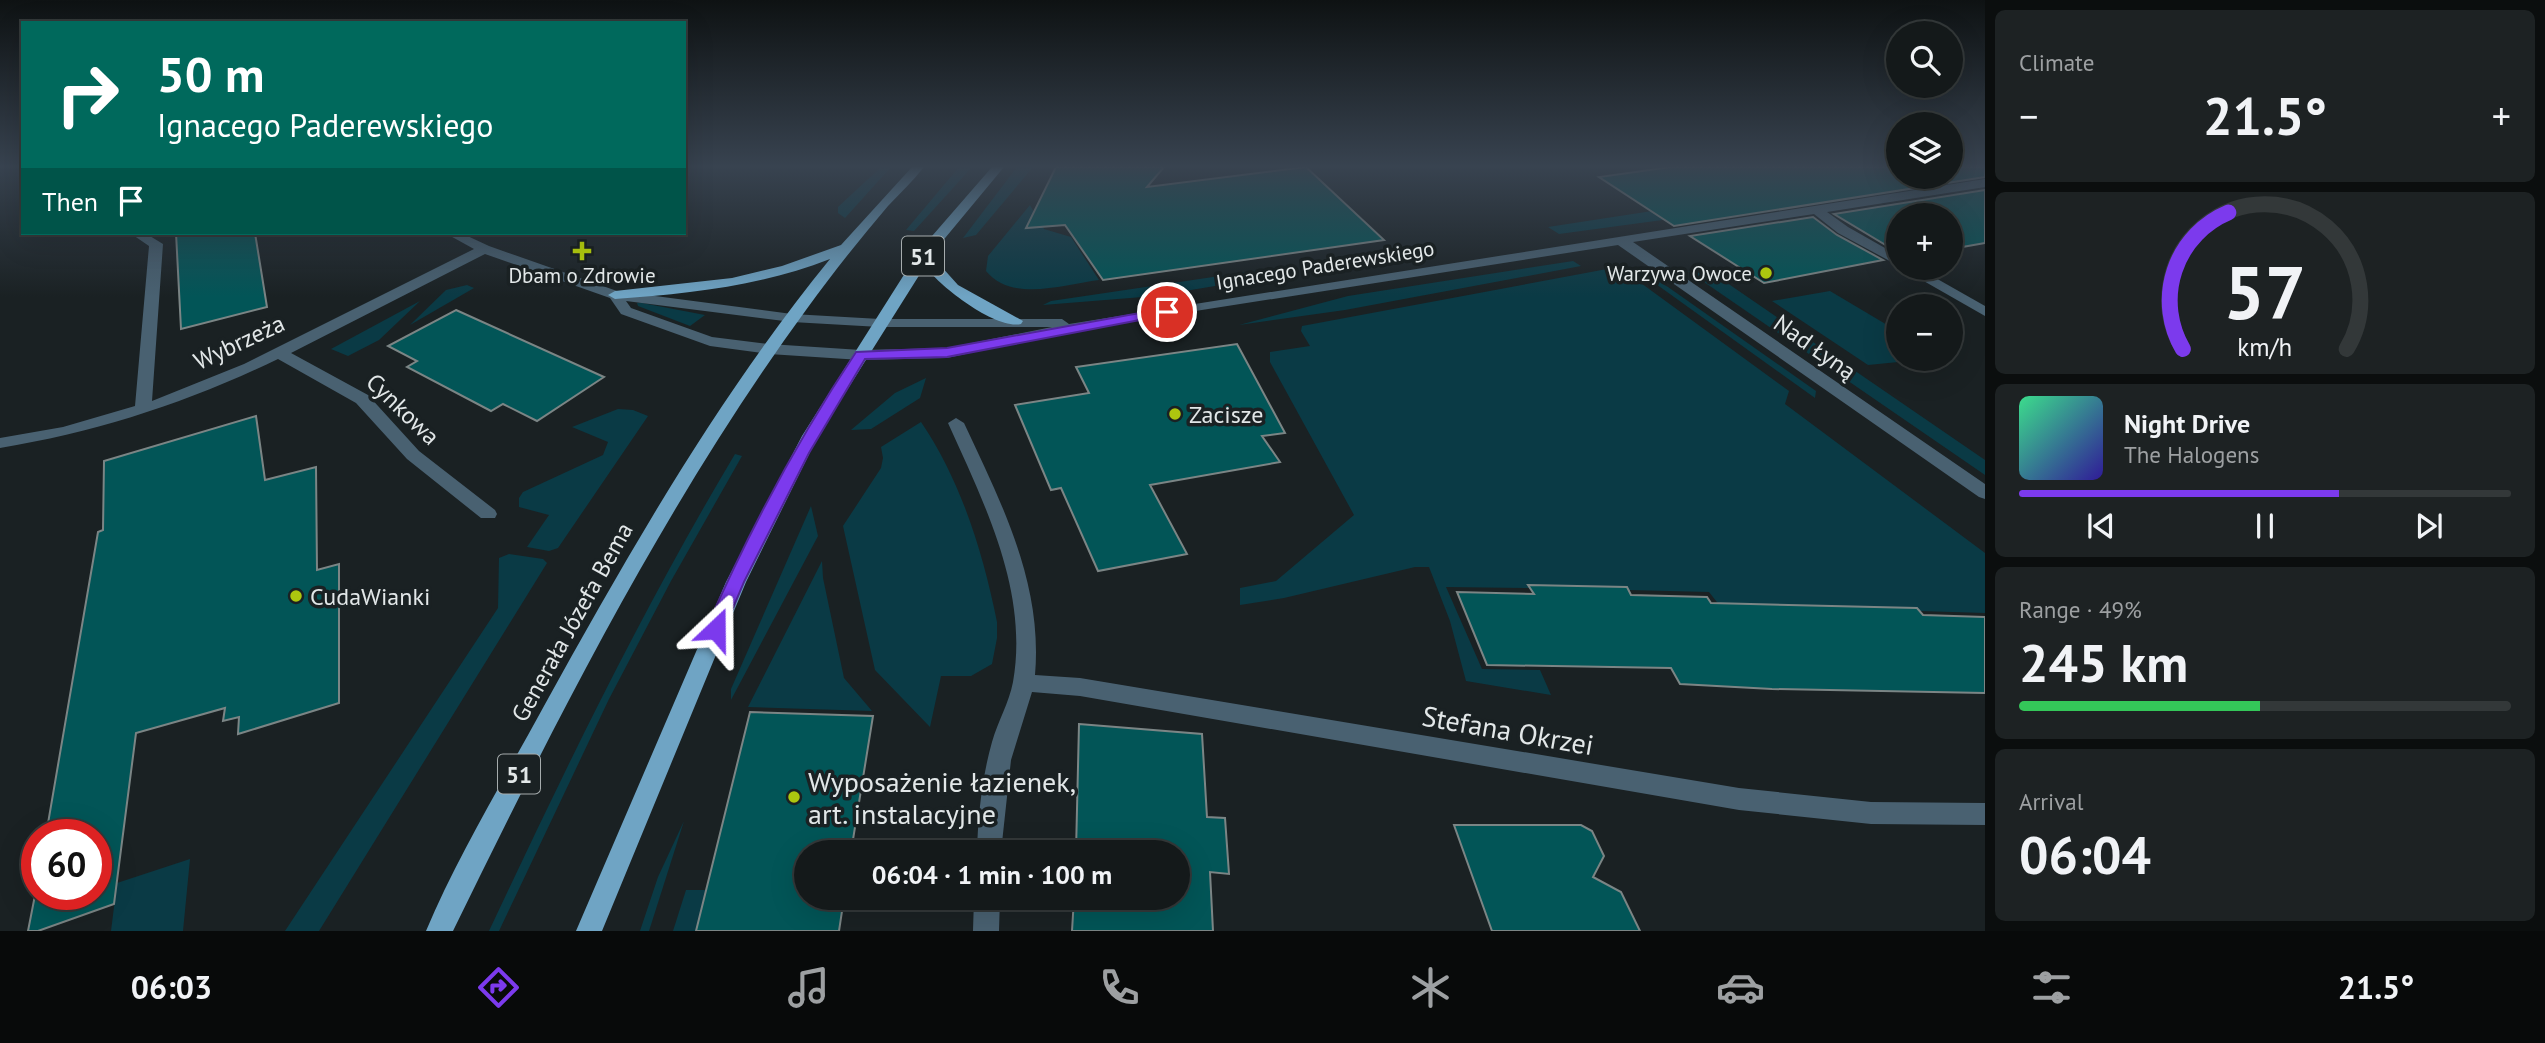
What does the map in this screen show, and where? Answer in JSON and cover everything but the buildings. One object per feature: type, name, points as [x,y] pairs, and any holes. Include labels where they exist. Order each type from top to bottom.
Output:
[{"type":"main road","name":"51","points":[[792,318],[880,210]]},
{"type":"main road","name":"51","points":[[589,931],[736,582],[810,436],[924,254],[961,210]]},
{"type":"main road","points":[[615,295],[744,282],[790,269],[849,246]]},
{"type":"main road","points":[[924,254],[937,276],[958,293],[1016,321]]},
{"type":"main road","name":"Generała Józefa Bema","points":[[439,931],[603,619],[667,509],[769,349],[792,318]]},
{"type":"street","name":"Ignacego Paderewskiego","points":[[769,349],[861,355],[947,353],[1087,324],[1807,210]]},
{"type":"street","points":[[1818,210],[1843,230],[1886,255]]},
{"type":"street","points":[[140,235],[156,244],[143,410]]},
{"type":"street","points":[[455,235],[484,249],[615,295],[792,318],[880,323]]},
{"type":"street","name":"Nad Łyną","points":[[1619,239],[1985,493]]},
{"type":"street","name":"Wybrzeża","points":[[0,443],[66,431],[143,410],[276,352],[484,249]]},
{"type":"street","points":[[1929,280],[1985,312]]},
{"type":"street","points":[[615,295],[626,311],[670,327],[710,341],[769,349]]},
{"type":"street","name":"Ignacego Paderewskiego","points":[[880,323],[1016,321],[1087,324]]},
{"type":"street","name":"Cynkowa","points":[[276,352],[334,381],[362,399],[413,455],[488,514]]},
{"type":"street","points":[[956,423],[988,493],[1020,581],[1029,644],[1024,683],[1002,747],[990,840]]},
{"type":"street","name":"Stefana Okrzei","points":[[1024,683],[1080,687],[1740,799],[1871,813],[1985,814]]},
{"type":"street","points":[[986,931],[987,910]]},
{"type":"shaded area","points":[[838,210],[852,210],[845,218]]},
{"type":"shaded area","points":[[922,210],[933,210],[914,231],[906,230]]},
{"type":"shaded area","points":[[984,210],[997,210],[976,235],[963,238]]},
{"type":"shaded area","points":[[1026,210],[1033,210],[1044,229],[1071,237],[1099,280],[1040,289],[1010,286],[997,281],[986,271],[988,256]]},
{"type":"shaded area","points":[[1652,211],[1670,219],[1559,234],[1548,227]]},
{"type":"shaded area","points":[[1573,261],[1581,266],[1345,310],[1239,325],[1348,296]]},
{"type":"shaded area","points":[[1294,265],[1239,282],[1155,296],[1043,305],[1051,301]]},
{"type":"shaded area","points":[[1607,269],[1634,278],[1789,391],[1785,404],[1985,553],[1985,613],[1920,611],[1916,608],[1720,606],[1709,592],[1628,590],[1626,587],[1446,587],[1482,669],[1540,670],[1551,695],[1466,681],[1450,621],[1429,567],[1415,567],[1284,598],[1240,605],[1240,588],[1276,581],[1354,515],[1270,362],[1270,352],[1310,346],[1301,331],[1302,326]]},
{"type":"shaded area","points":[[1688,271],[1717,276],[1985,460],[1985,475]]},
{"type":"shaded area","points":[[1647,275],[1816,391],[1815,398],[1649,279]]},
{"type":"shaded area","points":[[467,285],[474,288],[410,325],[446,290]]},
{"type":"shaded area","points":[[1830,291],[1886,324],[1886,363],[1868,365],[1772,301]]},
{"type":"shaded area","points":[[420,301],[379,340],[348,356],[331,349]]},
{"type":"shaded area","points":[[637,303],[705,315],[690,326],[638,306]]},
{"type":"shaded area","points":[[926,378],[920,398],[871,429],[851,430],[895,393]]},
{"type":"shaded area","points":[[618,409],[633,410],[648,416],[558,548],[549,551],[527,547],[549,515],[519,507],[519,498],[523,492],[603,455],[608,442],[572,427]]},
{"type":"shaded area","points":[[921,422],[948,468],[969,518],[997,622],[992,664],[971,676],[941,676],[930,727],[875,670],[843,526],[881,468],[881,447]]},
{"type":"shaded area","points":[[735,454],[742,456],[671,581],[609,699],[499,931],[489,931],[606,690],[668,571]]},
{"type":"shaded area","points":[[811,506],[818,536],[731,700],[731,689]]},
{"type":"shaded area","points":[[509,554],[543,559],[547,563],[319,931],[285,931],[498,608],[499,558]]},
{"type":"shaded area","points":[[822,561],[823,578],[844,678],[872,711],[748,707]]},
{"type":"shaded area","points":[[684,821],[649,931],[640,931],[658,877]]},
{"type":"shaded area","points":[[190,859],[183,931],[111,931],[117,883]]},
{"type":"shaded area","points":[[686,890],[706,890],[696,931],[673,931]]},
{"type":"place","name":"Dbam o Zdrowie","points":[[582,251]]},
{"type":"place","name":"Warzywa Owoce","points":[[1766,273]]},
{"type":"place","name":"Zacisze","points":[[1175,414]]},
{"type":"place","name":"CudaWianki","points":[[296,596]]},
{"type":"place","name":"Wyposażenie łazienek, art. instalacyjne","points":[[794,797]]},
{"type":"route","points":[[716,629],[736,582],[801,453],[861,355],[947,353],[1087,324],[1167,312]]}]
